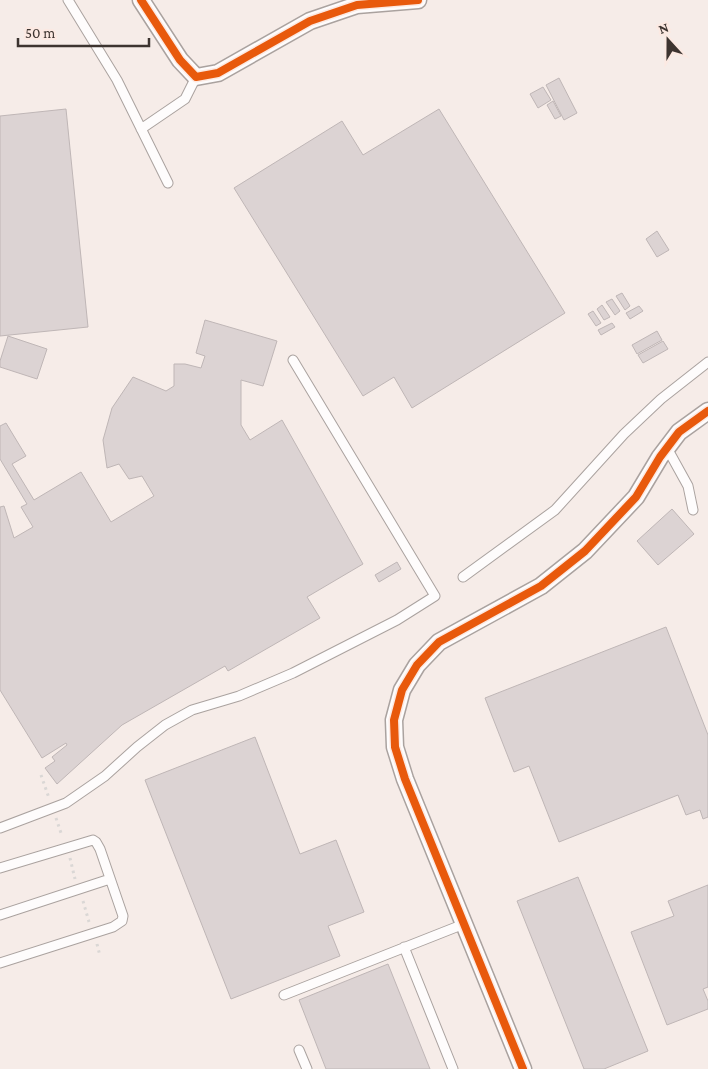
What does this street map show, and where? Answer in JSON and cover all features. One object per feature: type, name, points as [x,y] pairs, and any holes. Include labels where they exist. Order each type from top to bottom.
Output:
[{"type":"street","points":[[141,0],[180,60],[196,77],[218,73],[310,21],[357,4],[418,0]]},
{"type":"street","points":[[522,1069],[405,778],[395,747],[394,720],[402,690],[417,665],[439,642],[541,586],[585,550],[636,497],[679,432],[708,411]]},
{"type":"lane","points":[[68,0],[117,80],[168,183]]},
{"type":"lane","points":[[142,129],[185,99],[196,77]]},
{"type":"lane","points":[[0,828],[66,803],[105,776],[165,725],[192,710],[239,696],[293,673],[397,620],[435,596],[294,360]]},
{"type":"lane","points":[[463,577],[555,510],[624,434],[661,399],[708,362]]},
{"type":"lane","points":[[667,448],[688,486],[693,510]]},
{"type":"lane","points":[[0,868],[93,840],[96,842],[123,916],[122,921],[113,927],[0,963]]},
{"type":"lane","points":[[0,915],[110,880]]},
{"type":"lane","points":[[284,995],[464,924]]},
{"type":"lane","points":[[404,947],[453,1069]]},
{"type":"lane","points":[[299,1050],[307,1069]]},
{"type":"path","points":[[41,775],[100,956]]},
{"type":"building","points":[[559,78],[577,113],[564,120],[546,85]]},
{"type":"building","points":[[543,87],[551,100],[538,108],[530,94]]},
{"type":"building","points":[[553,101],[561,116],[555,119],[547,105]]},
{"type":"building","points":[[66,109],[88,327],[0,336],[0,116]]},
{"type":"building","points":[[439,109],[565,313],[412,408],[394,377],[363,396],[234,188],[342,121],[363,155]]},
{"type":"building","points":[[657,231],[669,250],[657,257],[646,239]]},
{"type":"building","points":[[622,293],[630,306],[625,310],[616,296]]},
{"type":"building","points":[[612,299],[620,311],[615,315],[606,302]]},
{"type":"building","points":[[602,305],[610,317],[604,320],[597,309]]},
{"type":"building","points":[[639,306],[643,311],[630,319],[626,313]]},
{"type":"building","points":[[593,311],[601,323],[596,326],[588,314]]},
{"type":"building","points":[[205,320],[277,341],[263,386],[241,380],[241,425],[250,440],[282,420],[363,564],[307,597],[320,618],[228,671],[225,666],[122,725],[57,784],[45,768],[55,761],[52,757],[67,745],[66,743],[42,758],[0,690],[0,507],[4,506],[14,538],[33,527],[21,507],[27,504],[0,459],[0,426],[6,423],[26,456],[12,464],[34,500],[81,472],[111,522],[154,496],[142,476],[129,479],[119,464],[107,468],[103,440],[112,408],[133,377],[166,391],[174,386],[174,364],[185,364],[201,368],[205,356],[196,353]]},
{"type":"building","points":[[612,323],[615,327],[601,335],[598,330]]},
{"type":"building","points":[[657,331],[662,340],[637,354],[632,345]]},
{"type":"building","points":[[8,336],[47,349],[37,379],[0,367]]},
{"type":"building","points":[[663,341],[668,349],[643,363],[638,355]]},
{"type":"building","points":[[672,509],[694,534],[658,565],[637,541]]},
{"type":"building","points":[[397,562],[401,569],[379,582],[375,575]]},
{"type":"building","points":[[666,627],[708,735],[708,817],[703,819],[700,810],[686,815],[678,795],[559,842],[529,766],[514,772],[485,698]]},
{"type":"building","points":[[255,737],[300,854],[336,840],[364,912],[328,926],[340,956],[231,999],[145,780]]},
{"type":"building","points":[[578,877],[648,1051],[604,1069],[584,1069],[517,901]]},
{"type":"building","points":[[708,885],[708,987],[703,989],[708,1001],[708,1009],[667,1025],[631,932],[674,916],[668,901]]},
{"type":"building","points":[[388,964],[430,1069],[326,1069],[299,1000]]},
{"type":"cycle path","points":[[141,0],[180,60],[196,77],[218,73],[310,21],[357,5],[418,0]]},
{"type":"cycle path","points":[[523,1069],[405,779],[395,747],[394,720],[402,690],[417,665],[439,642],[541,586],[585,551],[636,497],[660,457],[679,432],[708,411]]}]
